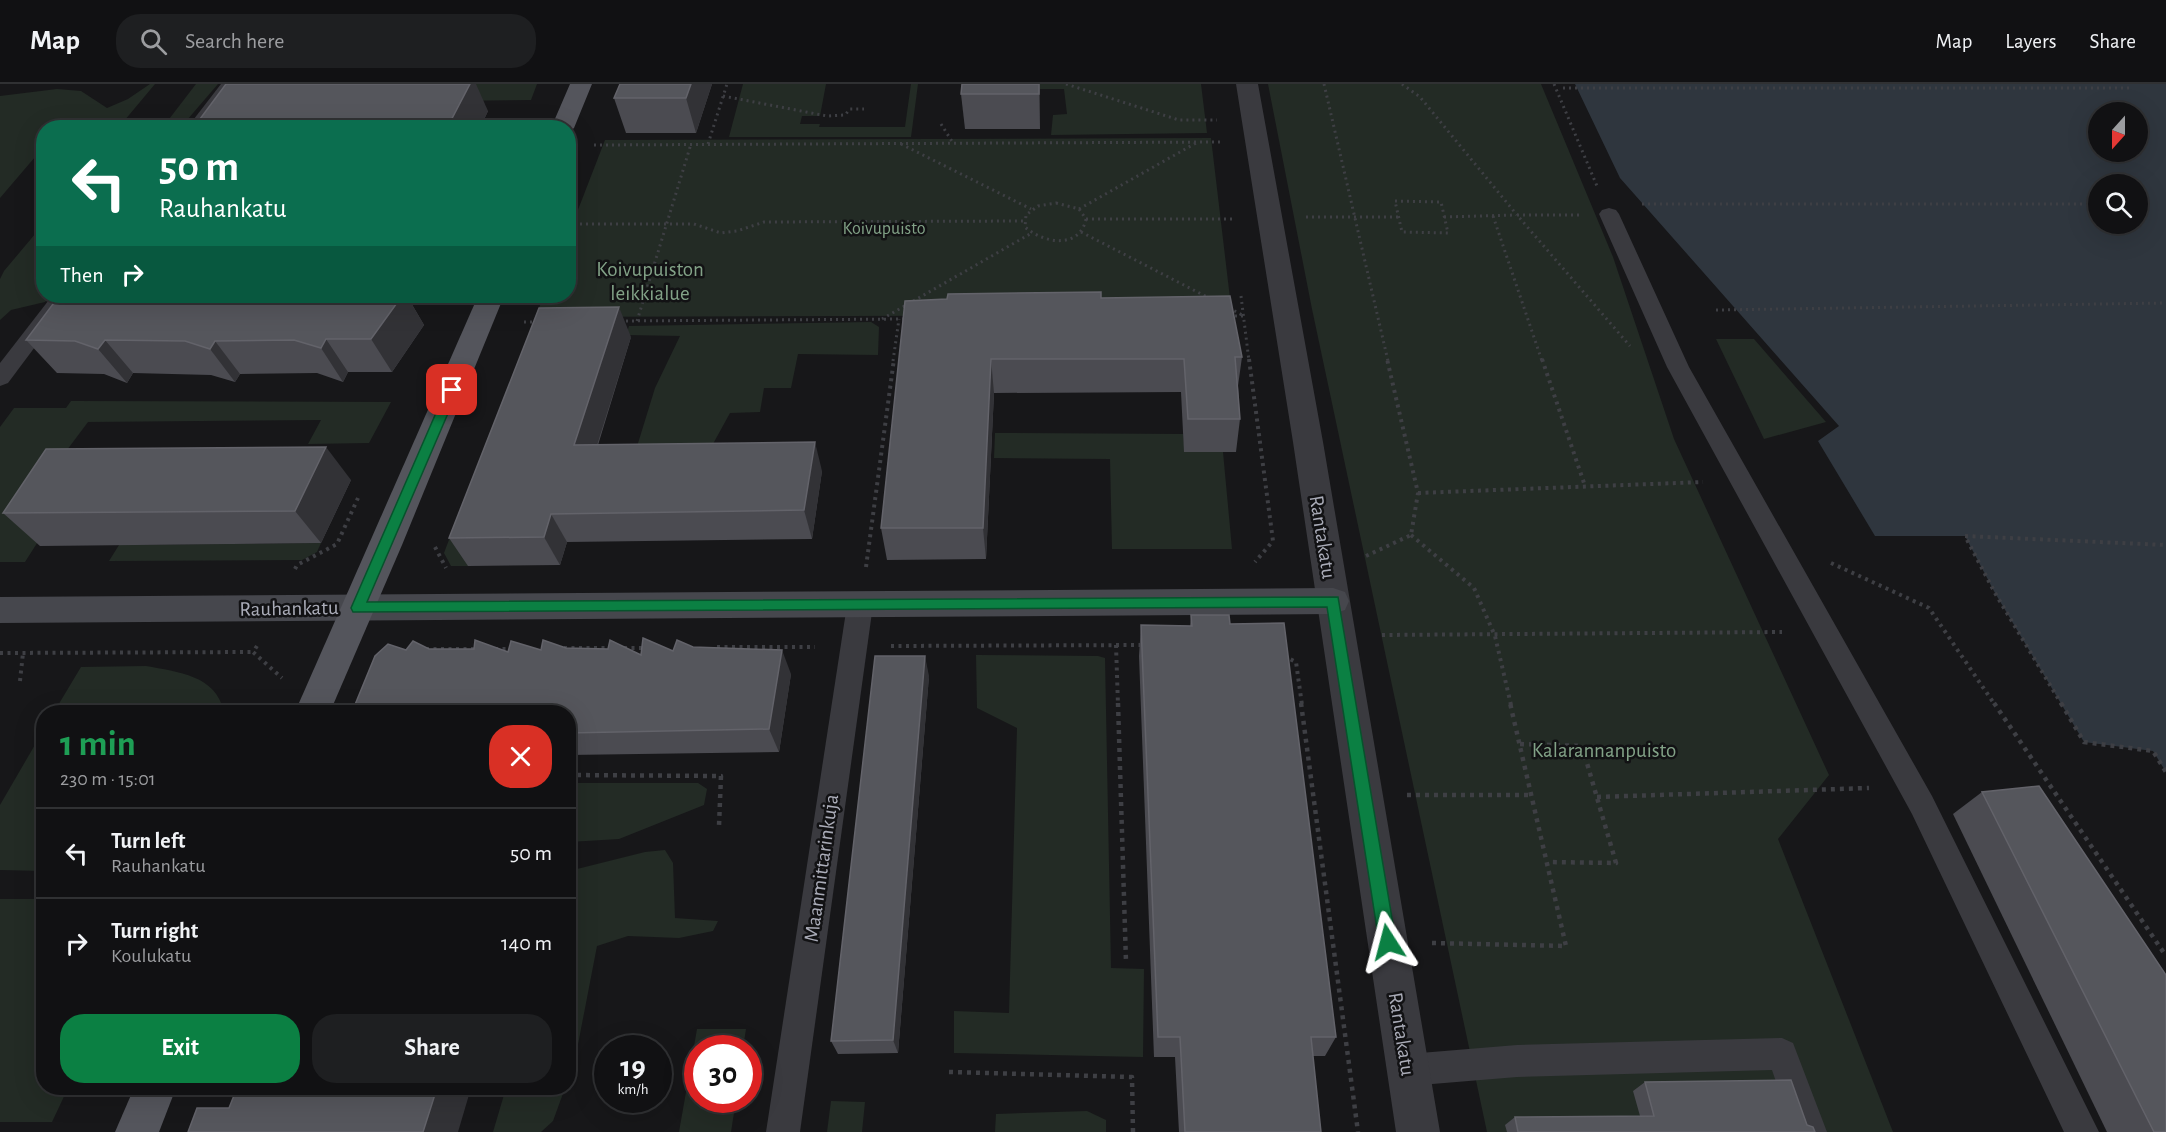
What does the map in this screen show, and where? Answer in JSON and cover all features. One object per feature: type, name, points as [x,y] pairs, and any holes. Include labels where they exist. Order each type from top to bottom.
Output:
[{"type":"main road","points":[[565,120],[581,84]]},
{"type":"main road","points":[[315,705],[488,303]]},
{"type":"main road","points":[[137,1132],[152,1095]]},
{"type":"street","name":"Rantakatu","points":[[1247,84],[1418,1132]]},
{"type":"street","name":"Rauhankatu","points":[[0,610],[1252,602],[1336,619]]},
{"type":"lane","points":[[202,120],[230,84]]},
{"type":"lane","points":[[1609,214],[1678,367],[1912,787],[2082,1132]]},
{"type":"lane","points":[[0,378],[58,303]]},
{"type":"lane","name":"Maanmittarinkuja","points":[[783,1132],[860,605]]},
{"type":"lane","points":[[1408,1070],[1517,1061],[1782,1054],[1810,1132]]},
{"type":"path","points":[[708,144],[727,84]]},
{"type":"path","points":[[1066,84],[1179,120],[1218,120],[1217,111]]},
{"type":"path","points":[[1324,84],[1419,493],[1412,535]]},
{"type":"path","points":[[1402,84],[1420,97],[1626,345],[1678,367]]},
{"type":"path","points":[[1444,217],[1609,214],[1554,84]]},
{"type":"path","points":[[1563,88],[2130,88]]},
{"type":"path","points":[[723,96],[826,116],[845,115],[850,109],[864,109]]},
{"type":"path","points":[[941,124],[953,143]]},
{"type":"path","points":[[594,145],[1221,142],[1220,131]]},
{"type":"path","points":[[1079,209],[1198,142]]},
{"type":"path","points":[[637,321],[691,144]]},
{"type":"path","points":[[899,144],[1032,209]]},
{"type":"path","points":[[1395,201],[1441,202],[1444,217],[1448,233],[1402,232],[1395,201]]},
{"type":"path","points":[[1056,202],[1079,209],[1086,219],[1081,232],[1074,237],[1056,241],[1037,238],[1030,234],[1024,221],[1032,209],[1056,202]]},
{"type":"path","points":[[1642,204],[2088,204]]},
{"type":"path","points":[[1230,208],[1232,230]]},
{"type":"path","points":[[1493,216],[1585,486]]},
{"type":"path","points":[[576,224],[694,224],[723,234],[739,232],[764,222],[1024,221]]},
{"type":"path","points":[[1081,232],[1213,300]]},
{"type":"path","points":[[881,319],[1030,234]]},
{"type":"path","points":[[1241,294],[1273,541],[1248,570],[1257,644],[1296,662],[1358,1132]]},
{"type":"path","points":[[1716,310],[2166,303]]},
{"type":"path","points":[[1223,305],[1244,316]]},
{"type":"path","points":[[1220,316],[1244,316]]},
{"type":"path","points":[[866,571],[899,319]]},
{"type":"path","points":[[615,321],[910,319]]},
{"type":"path","points":[[524,322],[546,322]]},
{"type":"path","points":[[1419,493],[1741,481]]},
{"type":"path","points":[[1359,559],[1412,535]]},
{"type":"path","points":[[1388,942],[1566,946],[1495,636],[1474,588],[1412,535]]},
{"type":"path","points":[[2166,545],[1965,536],[1995,593],[2084,742],[2153,751],[2166,772]]},
{"type":"path","points":[[435,546],[449,573]]},
{"type":"path","points":[[1826,560],[1845,572],[1929,608],[2166,956]]},
{"type":"path","points":[[1336,619],[1495,636],[1826,631]]},
{"type":"path","points":[[1116,645],[1126,962]]},
{"type":"path","points":[[0,654],[253,652]]},
{"type":"path","points":[[20,681],[23,653]]},
{"type":"path","points":[[1520,744],[1582,746],[1616,862],[1547,862]]},
{"type":"path","points":[[576,775],[721,776],[719,826]]},
{"type":"path","points":[[1597,797],[1912,787]]},
{"type":"path","points":[[1364,795],[1532,795]]},
{"type":"path","points":[[949,1072],[1132,1077],[1133,1132]]},
{"type":"green space","points":[[150,84],[155,84],[125,120],[36,120],[36,156],[0,198],[0,96],[57,89],[81,91],[107,108],[128,99]]},
{"type":"green space","points":[[196,84],[218,84],[187,120],[168,120]]},
{"type":"green space","points":[[398,84],[537,84],[531,100],[443,101]]},
{"type":"green space","points":[[743,84],[826,84],[820,116],[802,116],[800,124],[820,124],[819,127],[905,127],[911,84],[918,84],[911,137],[729,137]]},
{"type":"green space","points":[[1040,84],[1201,84],[1207,133],[1051,135],[1053,115],[1067,114],[1064,89],[1040,89]]},
{"type":"green space","name":"Kalarannanpuisto","points":[[1268,84],[1541,84],[1613,257],[1674,439],[1829,775],[1778,839],[1893,1132],[1487,1132],[1312,309]]},
{"type":"green space","name":"Koivupuisto","points":[[1211,138],[1232,315],[535,317],[541,303],[576,303],[576,215],[605,140]]},
{"type":"green space","points":[[36,233],[36,303],[41,303],[11,310],[0,320],[0,279]]},
{"type":"green space","points":[[871,322],[879,327],[878,355],[798,354],[791,388],[764,388],[760,412],[730,413],[697,473],[611,531],[655,388],[680,336],[626,335],[629,326]]},
{"type":"green space","points":[[1716,339],[1754,339],[1826,422],[1764,439]]},
{"type":"green space","points":[[71,401],[391,402],[369,443],[308,444],[321,420],[88,422],[49,474],[76,482],[25,562],[0,562],[0,427],[14,408],[66,408]]},
{"type":"green space","points":[[995,433],[1183,434],[1185,452],[1223,452],[1232,549],[1112,549],[1110,459],[994,458]]},
{"type":"green space","points":[[463,503],[491,504],[468,566],[451,566],[444,553]]},
{"type":"green space","points":[[321,543],[317,552],[302,560],[109,561],[119,545]]},
{"type":"green space","points":[[976,655],[1098,656],[1105,658],[1111,968],[1144,969],[1143,1057],[954,1053],[954,1011],[1009,1013],[1017,728],[977,708]]},
{"type":"green space","points":[[146,666],[183,673],[194,677],[213,690],[222,705],[58,705],[81,667]]},
{"type":"green space","points":[[36,743],[36,871],[0,870],[0,805]]},
{"type":"green space","points":[[576,783],[698,783],[707,789],[704,805],[619,839],[576,842]]},
{"type":"green space","points":[[665,850],[673,863],[675,918],[718,921],[713,931],[679,938],[628,936],[597,946],[576,1055],[576,869],[645,852]]},
{"type":"green space","points":[[0,899],[36,899],[36,1095],[65,1095],[52,1122],[0,1122]]},
{"type":"green space","points":[[697,1029],[746,1029],[745,1035],[696,1035]]},
{"type":"green space","points":[[504,1095],[562,1095],[553,1121],[541,1132],[493,1132]]},
{"type":"green space","points":[[831,1101],[865,1102],[862,1132],[827,1132]]},
{"type":"green space","points":[[684,1103],[684,1113],[734,1113],[731,1132],[679,1132]]},
{"type":"green space","points":[[1087,1111],[1106,1120],[1106,1132],[995,1132],[996,1114]]},
{"type":"shaded area","points":[[1575,84],[2166,84],[2166,772],[2153,751],[2084,742],[1995,593],[1965,536],[1875,536],[1818,441],[1839,426],[1620,178]]},
{"type":"building","points":[[226,84],[470,84],[451,120],[199,120]]},
{"type":"building","points":[[620,84],[691,84],[686,98],[614,98]]},
{"type":"building","points":[[962,84],[1039,84],[1039,94],[961,94]]},
{"type":"building","points":[[1101,292],[1101,298],[1230,296],[1242,357],[1235,357],[1240,419],[1188,419],[1184,359],[991,359],[983,528],[881,528],[905,301],[947,299],[948,294]]},
{"type":"building","points":[[54,303],[397,303],[371,339],[326,339],[321,348],[294,340],[215,341],[210,349],[185,341],[105,340],[98,349],[75,341],[26,340]]},
{"type":"building","points":[[619,307],[574,445],[815,442],[804,510],[551,514],[544,537],[449,538],[539,308]]},
{"type":"building","points":[[326,447],[295,511],[3,513],[46,449]]},
{"type":"building","points":[[1191,615],[1229,615],[1230,624],[1284,623],[1336,1037],[1311,1037],[1321,1132],[1185,1132],[1180,1037],[1158,1037],[1141,625],[1192,626]]},
{"type":"building","points":[[643,638],[673,651],[677,640],[693,647],[782,650],[769,729],[576,733],[576,705],[355,705],[375,656],[388,644],[406,650],[413,641],[429,649],[474,649],[475,640],[508,652],[511,641],[541,650],[543,640],[566,648],[608,649],[610,640],[641,655]]},
{"type":"building","points":[[875,656],[925,656],[893,1040],[831,1041]]},
{"type":"building","points":[[2039,786],[2166,975],[2166,1132],[2154,1132],[1982,792]]},
{"type":"building","points":[[1791,1080],[1807,1125],[1813,1127],[1815,1132],[1518,1132],[1515,1117],[1654,1116],[1645,1082]]},
{"type":"building","points":[[234,1095],[435,1095],[423,1132],[188,1132],[197,1108],[229,1108]]},
{"type":"route","points":[[452,390],[358,608],[1333,601],[1388,942]]},
{"type":"park label","name":"Koivupuiston leikkialue","points":[[650,281]]}]
